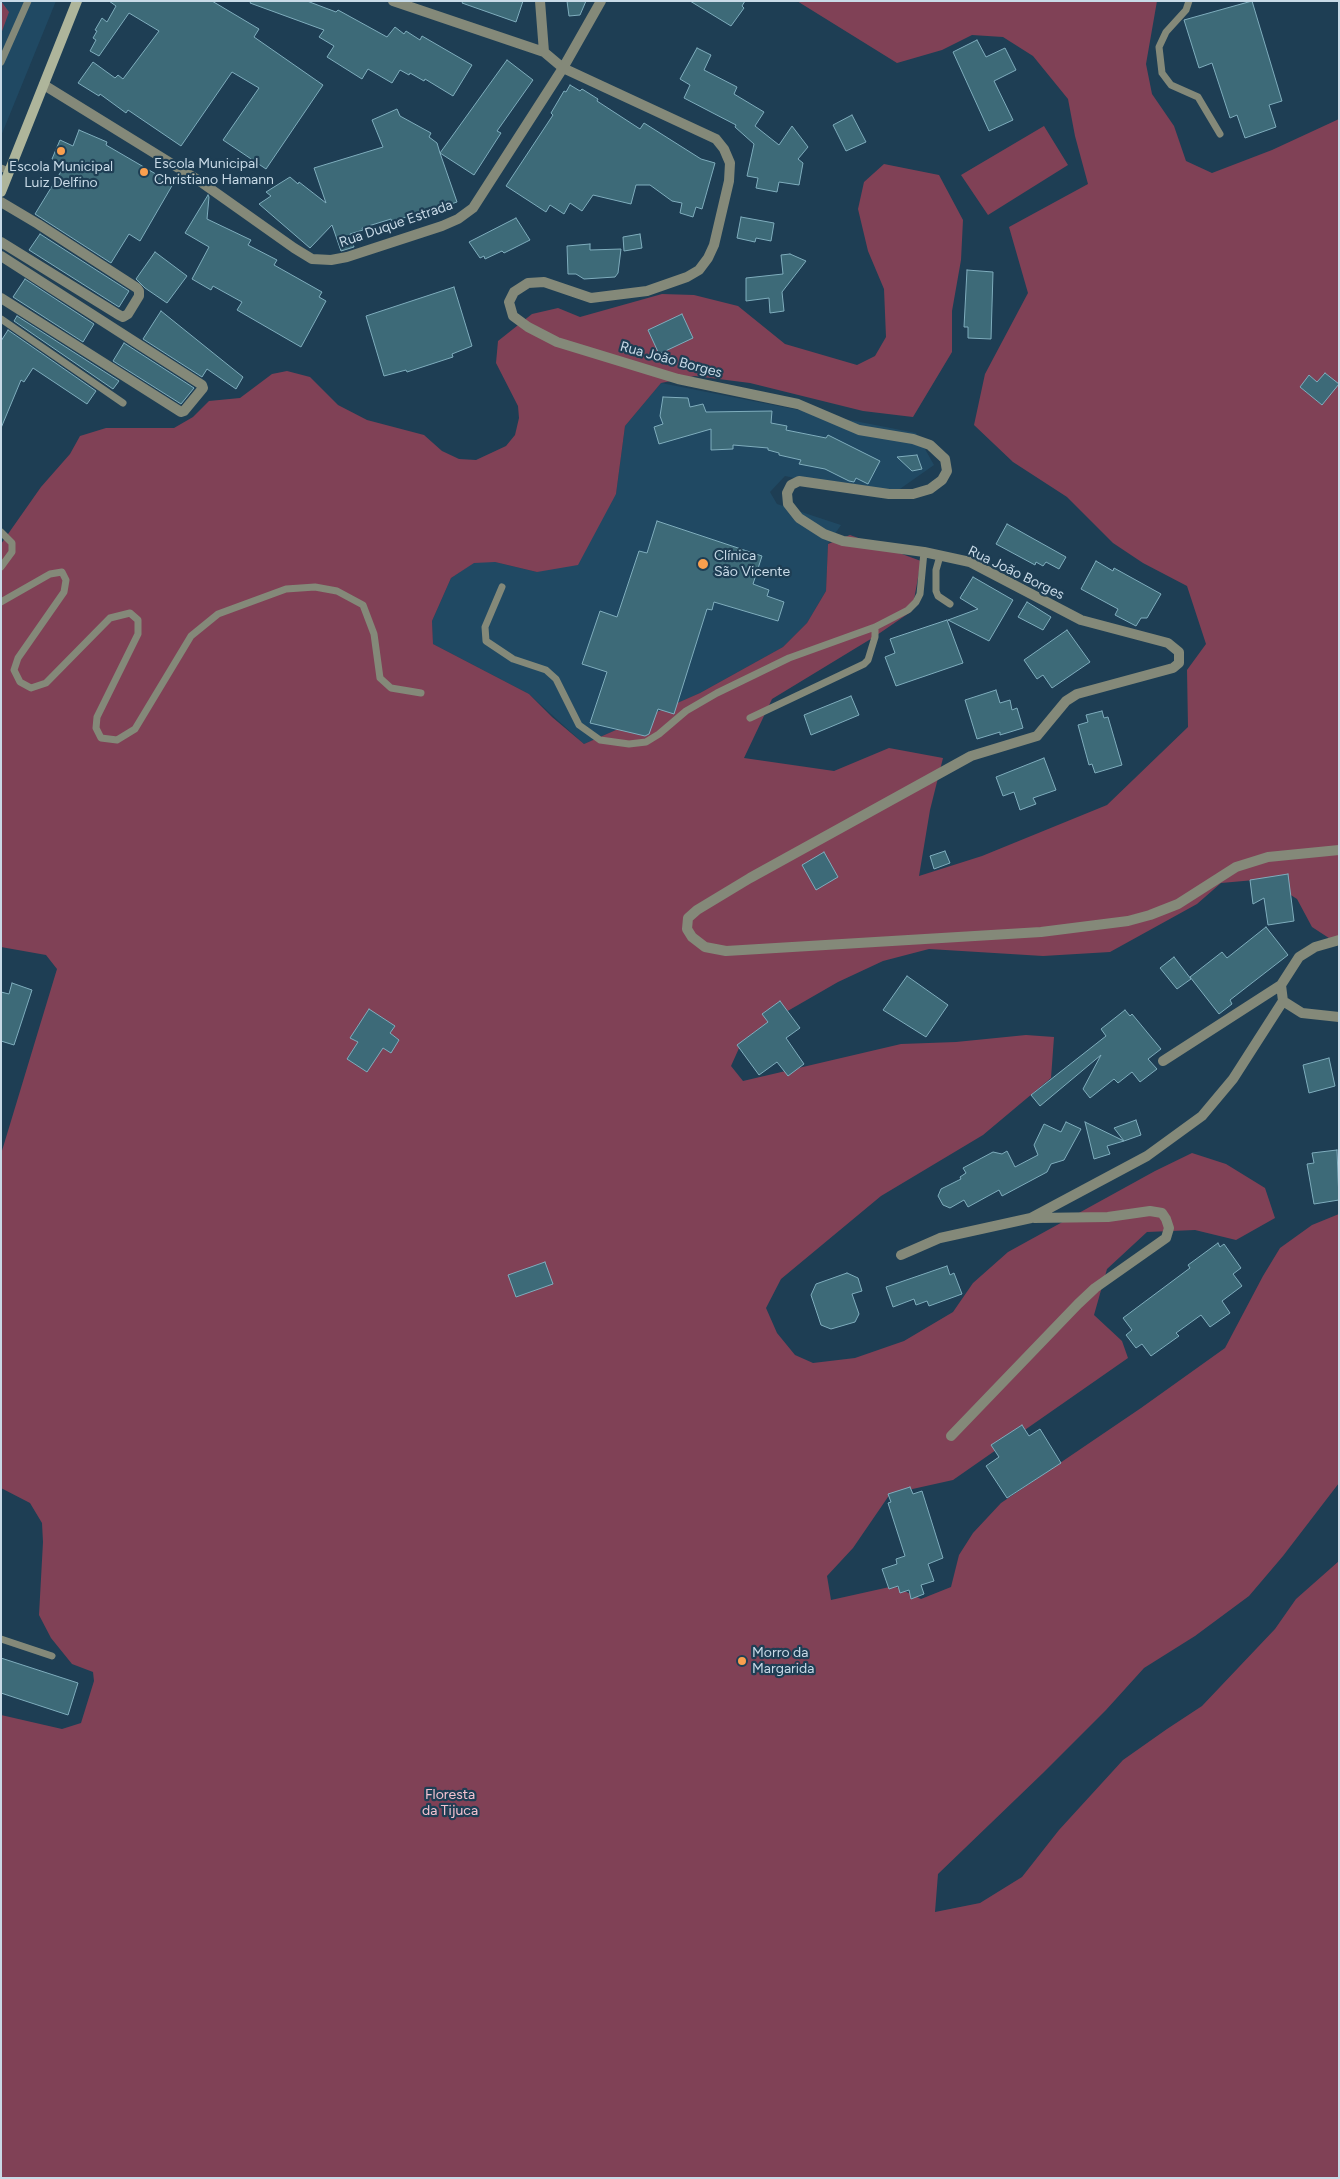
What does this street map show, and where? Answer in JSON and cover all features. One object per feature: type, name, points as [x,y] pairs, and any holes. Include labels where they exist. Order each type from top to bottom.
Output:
[{"type":"street","points":[[1,192],[5,170],[44,85],[77,1]]},
{"type":"street","name":"Rua João Borges","points":[[393,1],[544,52],[563,68],[716,139],[724,149],[730,164],[729,180],[714,245],[708,258],[699,270],[647,291],[591,298],[544,282],[528,283],[514,292],[508,302],[512,316],[528,327],[566,345],[678,379],[798,404],[858,430],[913,439],[930,445],[945,460],[947,471],[942,480],[930,488],[913,494],[889,494],[799,482],[791,485],[787,492],[788,504],[798,518],[824,534],[843,541],[924,552],[970,562],[1081,620],[1168,643],[1179,652],[1179,663],[1173,668],[1077,694],[1066,702],[1037,736],[972,756],[750,878],[697,910],[688,918],[687,929],[692,937],[704,947],[726,951],[1041,932],[1128,921],[1178,904],[1236,867],[1268,858],[1339,850]]},
{"type":"street","points":[[540,1],[544,52]]},
{"type":"street","name":"Rua Duque Estrada","points":[[44,85],[198,180],[312,259],[331,260],[347,257],[442,226],[458,219],[473,208],[563,68],[601,1]]},
{"type":"street","points":[[1,202],[137,288],[139,296],[128,314],[124,317],[119,316],[1,242]]},
{"type":"street","points":[[1,256],[202,385],[203,388],[184,411],[181,412],[1,298]]},
{"type":"street","points":[[1162,1062],[1282,985],[1299,957],[1315,947],[1339,940]]},
{"type":"street","points":[[1031,1218],[1146,1156],[1202,1116],[1233,1079],[1283,1001],[1282,985]]},
{"type":"street","points":[[1283,1001],[1302,1013],[1339,1017]]},
{"type":"street","points":[[901,1255],[940,1238],[1031,1218],[1108,1217],[1150,1211],[1162,1213],[1166,1218],[1169,1228],[1166,1238],[1095,1288],[1078,1304],[951,1436]]},
{"type":"lane","points":[[1,62],[28,1]]},
{"type":"lane","points":[[1189,1],[1186,10],[1166,32],[1159,47],[1162,73],[1172,85],[1198,97],[1220,134]]},
{"type":"lane","points":[[1,319],[123,402]]},
{"type":"lane","points":[[1,532],[12,543],[12,552],[1,567]]},
{"type":"lane","points":[[502,587],[485,627],[486,641],[513,659],[546,670],[556,679],[579,724],[600,740],[629,744],[646,742],[659,734],[686,711],[717,693],[789,658],[875,627],[908,610],[916,602],[920,594],[924,552]]},
{"type":"lane","points":[[940,556],[936,570],[936,591],[938,596],[950,604]]},
{"type":"lane","points":[[1,602],[50,574],[62,572],[66,580],[64,592],[18,658],[14,670],[20,682],[31,688],[46,684],[110,618],[130,613],[138,620],[138,634],[97,717],[96,728],[102,738],[117,740],[135,729],[191,636],[218,614],[286,589],[316,587],[337,591],[363,605],[374,634],[380,678],[391,688],[422,693]]},
{"type":"lane","points":[[750,718],[864,664],[868,660],[875,637],[875,627]]},
{"type":"lane","points":[[1,1639],[52,1656]]},
{"type":"shaded area","points":[[1,1],[56,1],[1,136]]},
{"type":"shaded area","name":"Clínica São Vicente","points":[[661,383],[916,433],[934,465],[887,498],[785,476],[770,492],[777,504],[841,525],[828,544],[826,591],[807,623],[783,647],[700,693],[584,744],[529,694],[433,644],[432,621],[451,578],[474,562],[495,562],[537,572],[616,494],[625,426]]},
{"type":"green space","points":[[1,1],[9,12],[1,34]]},
{"type":"green space","name":"Floresta da Tijuca","points":[[797,1],[1157,1],[1146,64],[1152,94],[1174,126],[1186,161],[1212,173],[1272,150],[1339,119],[1339,940],[1335,942],[1312,927],[1297,899],[1266,879],[1221,883],[1197,904],[1110,952],[1043,956],[929,949],[883,961],[838,982],[772,1020],[740,1046],[731,1066],[743,1081],[901,1044],[956,1042],[1026,1035],[1054,1037],[1051,1078],[983,1135],[881,1196],[781,1279],[766,1308],[777,1333],[795,1355],[813,1363],[855,1358],[904,1341],[953,1312],[973,1283],[1008,1252],[1155,1171],[1192,1153],[1226,1164],[1265,1188],[1275,1218],[1236,1240],[1195,1230],[1147,1232],[1107,1269],[1094,1315],[1122,1341],[1128,1358],[953,1480],[890,1494],[853,1548],[827,1576],[831,1600],[894,1586],[921,1599],[951,1587],[959,1555],[973,1533],[1001,1503],[1141,1408],[1225,1348],[1280,1248],[1312,1225],[1339,1214],[1339,1483],[1283,1556],[1249,1596],[1195,1636],[1144,1668],[1106,1710],[1043,1773],[938,1874],[935,1912],[980,1903],[1022,1877],[1059,1830],[1123,1760],[1202,1706],[1275,1629],[1296,1599],[1339,1561],[1339,2178],[1,2178],[1,1715],[62,1729],[81,1723],[94,1681],[93,1672],[72,1664],[51,1638],[39,1615],[43,1542],[42,1523],[30,1503],[1,1488],[1,1154],[57,969],[46,955],[1,947],[1,544],[41,487],[70,454],[80,436],[106,428],[174,428],[193,417],[209,401],[240,398],[272,374],[287,371],[310,377],[338,405],[367,420],[424,435],[442,451],[459,459],[476,460],[506,446],[515,435],[519,418],[518,406],[496,363],[498,341],[532,314],[558,308],[580,317],[662,294],[694,295],[738,306],[785,344],[857,365],[875,356],[886,337],[884,289],[868,251],[858,209],[864,182],[884,164],[939,175],[963,220],[961,260],[952,311],[952,352],[913,417],[863,411],[750,383],[695,376],[661,383],[625,426],[616,494],[578,565],[537,572],[495,562],[474,563],[451,578],[432,621],[433,644],[529,694],[552,717],[584,744],[700,693],[783,647],[807,623],[826,591],[828,544],[850,535],[921,561],[912,611],[874,637],[772,699],[744,758],[834,771],[889,748],[943,758],[930,810],[919,876],[982,856],[1107,805],[1188,727],[1187,670],[1206,644],[1187,586],[1143,563],[1113,543],[1067,497],[1013,462],[974,425],[985,374],[1028,293],[1009,227],[1088,184],[1075,136],[1068,99],[1033,56],[1003,37],[972,35],[942,50],[897,63]]},
{"type":"green space","points":[[1044,126],[1068,165],[988,215],[961,175]]},
{"type":"building","points":[[109,1],[212,1],[259,29],[254,37],[323,85],[266,169],[223,140],[259,88],[232,72],[181,146],[128,110],[126,113],[100,94],[99,96],[78,83],[93,62],[115,78],[118,75],[123,79],[159,31],[129,13],[99,56],[90,51],[96,40],[93,38],[97,31],[95,30],[102,18],[107,22],[116,6]]},
{"type":"building","points":[[251,1],[307,1],[336,12],[338,10],[387,37],[395,27],[404,34],[406,31],[420,40],[422,36],[472,65],[453,96],[425,79],[424,81],[400,70],[392,83],[368,69],[362,79],[327,57],[334,46],[319,37],[324,30],[250,3]]},
{"type":"building","points":[[463,1],[523,1],[516,22],[462,3]]},
{"type":"building","points":[[567,1],[586,1],[580,15],[569,16]]},
{"type":"building","points":[[690,1],[745,1],[742,6],[744,8],[731,26]]},
{"type":"building","points":[[1252,1],[1282,101],[1269,105],[1276,127],[1245,138],[1237,115],[1230,118],[1212,63],[1199,68],[1184,20]]},
{"type":"building","points":[[977,40],[986,57],[1005,48],[1016,70],[994,81],[1013,120],[989,131],[953,52]]},
{"type":"building","points":[[697,48],[711,55],[704,70],[737,87],[734,94],[764,112],[755,126],[779,145],[792,126],[808,147],[798,159],[803,163],[799,185],[779,182],[777,192],[756,188],[758,178],[747,176],[754,144],[735,127],[736,125],[684,98],[690,85],[680,79]]},
{"type":"building","points":[[507,60],[533,80],[497,131],[501,133],[474,175],[440,153]]},
{"type":"building","points":[[570,85],[580,91],[582,89],[598,99],[597,101],[640,129],[644,123],[701,159],[715,163],[702,209],[696,207],[693,217],[680,213],[682,203],[672,201],[650,185],[636,185],[631,204],[593,195],[582,211],[570,203],[564,214],[550,205],[546,212],[506,186],[553,115],[551,113],[564,91],[566,92]]},
{"type":"building","points":[[397,109],[400,116],[431,133],[429,137],[437,143],[457,202],[410,218],[409,216],[392,222],[391,219],[362,228],[363,230],[350,234],[354,247],[341,251],[332,225],[310,248],[259,204],[271,196],[266,192],[290,177],[326,203],[314,168],[383,147],[372,120]]},
{"type":"building","points":[[852,115],[866,142],[846,151],[833,125]]},
{"type":"building","points":[[79,130],[107,142],[106,145],[173,184],[140,241],[129,234],[111,263],[35,214],[65,165],[52,159],[60,140],[73,146]]},
{"type":"building","points":[[208,195],[207,219],[251,240],[248,245],[277,260],[274,265],[322,292],[319,297],[326,301],[301,347],[237,310],[242,302],[213,286],[211,290],[192,279],[209,247],[185,233]]},
{"type":"building","points":[[741,217],[774,223],[771,241],[756,238],[755,242],[737,238]]},
{"type":"building","points":[[516,218],[530,240],[504,253],[502,251],[485,259],[484,256],[480,258],[469,242]]},
{"type":"building","points":[[40,234],[129,291],[119,307],[29,250]]},
{"type":"building","points":[[640,234],[642,248],[624,251],[623,237]]},
{"type":"building","points":[[590,244],[590,250],[621,249],[618,273],[615,277],[584,279],[576,274],[568,274],[567,246]]},
{"type":"building","points":[[155,252],[187,276],[167,303],[145,288],[136,279]]},
{"type":"building","points":[[790,254],[806,261],[782,292],[784,311],[770,313],[769,298],[746,301],[746,278],[783,274],[781,255]]},
{"type":"building","points":[[967,270],[993,272],[991,339],[968,338],[968,327],[964,327]]},
{"type":"building","points":[[25,279],[94,324],[83,342],[13,297]]},
{"type":"building","points":[[454,287],[472,346],[452,354],[453,357],[407,372],[406,370],[384,376],[366,316]]},
{"type":"building","points":[[161,311],[243,377],[236,389],[207,369],[202,377],[143,339]]},
{"type":"building","points":[[682,314],[693,338],[659,354],[648,330]]},
{"type":"building","points":[[17,316],[119,381],[113,389],[14,321]]},
{"type":"building","points":[[8,330],[96,391],[87,404],[33,368],[24,382],[21,380],[1,428],[1,341]]},
{"type":"building","points":[[124,343],[194,388],[181,404],[113,361]]},
{"type":"building","points":[[1325,373],[1339,384],[1322,405],[1300,387],[1309,375],[1317,382]]},
{"type":"building","points":[[663,397],[688,398],[690,407],[703,404],[706,412],[772,411],[771,423],[787,426],[786,430],[826,438],[828,435],[880,461],[868,484],[856,478],[854,482],[849,481],[825,469],[799,464],[801,460],[779,455],[779,453],[768,450],[768,448],[733,445],[733,449],[711,450],[711,429],[659,444],[654,427],[663,424],[660,416]]},
{"type":"building","points":[[917,455],[922,469],[912,471],[897,457]]},
{"type":"building","points":[[657,521],[762,556],[753,584],[769,590],[767,596],[784,602],[778,621],[714,602],[712,610],[707,609],[674,714],[658,709],[649,734],[645,736],[590,723],[607,672],[582,664],[600,611],[617,617],[639,551],[647,553]]},
{"type":"building","points":[[1007,524],[1066,557],[1059,569],[1046,562],[1043,566],[1036,562],[1035,565],[996,544]]},
{"type":"building","points":[[1096,561],[1113,571],[1114,568],[1161,594],[1147,618],[1141,618],[1136,626],[1115,615],[1118,609],[1081,589]]},
{"type":"building","points":[[973,577],[1013,600],[989,641],[948,620],[978,609],[960,598]]},
{"type":"building","points":[[1027,602],[1051,617],[1043,630],[1018,617]]},
{"type":"building","points":[[947,620],[963,663],[896,686],[885,657],[895,653],[890,639]]},
{"type":"building","points":[[1067,630],[1090,662],[1052,688],[1043,675],[1037,679],[1024,660]]},
{"type":"building","points":[[996,690],[1000,703],[1010,700],[1012,710],[1017,708],[1023,728],[977,739],[965,700]]},
{"type":"building","points":[[851,696],[859,715],[811,735],[804,715]]},
{"type":"building","points":[[1102,711],[1104,718],[1108,717],[1122,765],[1095,773],[1092,764],[1089,765],[1078,725],[1088,722],[1086,715]]},
{"type":"building","points":[[1044,758],[1056,790],[1033,798],[1036,804],[1020,810],[1014,792],[1003,796],[996,777]]},
{"type":"building","points":[[945,851],[950,863],[934,869],[930,856]]},
{"type":"building","points":[[824,852],[838,877],[816,890],[802,865]]},
{"type":"building","points":[[1288,874],[1294,921],[1268,925],[1264,898],[1253,904],[1250,880]]},
{"type":"building","points":[[1266,927],[1288,955],[1230,1000],[1232,1004],[1219,1014],[1190,977],[1222,952],[1227,958]]},
{"type":"building","points":[[1174,957],[1191,979],[1177,989],[1160,968]]},
{"type":"building","points":[[907,976],[948,1005],[926,1037],[883,1010]]},
{"type":"building","points":[[12,983],[32,990],[14,1045],[1,1041],[1,992],[9,994]]},
{"type":"building","points":[[780,1001],[800,1028],[786,1038],[804,1064],[788,1076],[777,1062],[759,1075],[737,1045],[768,1022],[762,1014]]},
{"type":"building","points":[[369,1009],[395,1026],[390,1033],[399,1040],[391,1053],[383,1048],[367,1072],[347,1059],[358,1042],[350,1038]]},
{"type":"building","points":[[1125,1010],[1130,1016],[1132,1014],[1161,1049],[1148,1059],[1157,1069],[1140,1082],[1132,1072],[1118,1083],[1114,1079],[1090,1098],[1083,1089],[1101,1055],[1040,1106],[1031,1095],[1106,1036],[1101,1029]]},
{"type":"building","points":[[1329,1058],[1335,1086],[1309,1093],[1303,1065]]},
{"type":"building","points":[[1136,1120],[1141,1135],[1124,1141],[1114,1128]]},
{"type":"building","points":[[1066,1122],[1081,1129],[1064,1160],[1051,1164],[1047,1172],[1002,1196],[999,1190],[968,1207],[964,1200],[950,1208],[943,1205],[938,1196],[941,1189],[961,1179],[960,1177],[966,1173],[963,1168],[993,1152],[1002,1154],[1007,1151],[1015,1167],[1038,1155],[1034,1145],[1044,1124],[1061,1132]]},
{"type":"building","points":[[1085,1122],[1124,1141],[1107,1146],[1110,1154],[1094,1159]]},
{"type":"building","points":[[1337,1150],[1339,1200],[1314,1204],[1307,1164],[1314,1163],[1312,1153]]},
{"type":"building","points":[[1218,1243],[1220,1247],[1224,1244],[1241,1268],[1233,1274],[1242,1286],[1222,1301],[1230,1313],[1210,1327],[1201,1315],[1176,1333],[1179,1336],[1151,1356],[1142,1344],[1136,1348],[1126,1335],[1132,1330],[1123,1318],[1190,1268],[1188,1265]]},
{"type":"building","points":[[545,1262],[553,1284],[516,1297],[508,1275]]},
{"type":"building","points":[[947,1266],[950,1275],[954,1273],[962,1294],[929,1306],[927,1301],[916,1305],[914,1299],[893,1307],[886,1287]]},
{"type":"building","points":[[847,1273],[858,1278],[862,1291],[852,1294],[859,1314],[855,1322],[831,1329],[821,1325],[811,1295],[816,1284]]},
{"type":"building","points":[[1022,1425],[1029,1436],[1040,1429],[1061,1463],[1007,1498],[986,1466],[999,1457],[991,1445]]},
{"type":"building","points":[[910,1487],[913,1494],[922,1491],[943,1558],[928,1564],[934,1581],[921,1585],[924,1594],[911,1599],[909,1590],[900,1593],[898,1586],[889,1589],[882,1569],[897,1564],[896,1559],[905,1556],[888,1503],[891,1502],[888,1494]]},
{"type":"building","points":[[1,1658],[78,1683],[68,1715],[1,1693]]},
{"type":"place","name":"Escola Municipal Luiz Delfino","points":[[61,151]]},
{"type":"place","name":"Escola Municipal Christiano Hamann","points":[[144,172]]},
{"type":"place","name":"Clínica São Vicente","points":[[703,564]]},
{"type":"place","name":"Morro da Margarida","points":[[742,1661]]}]
